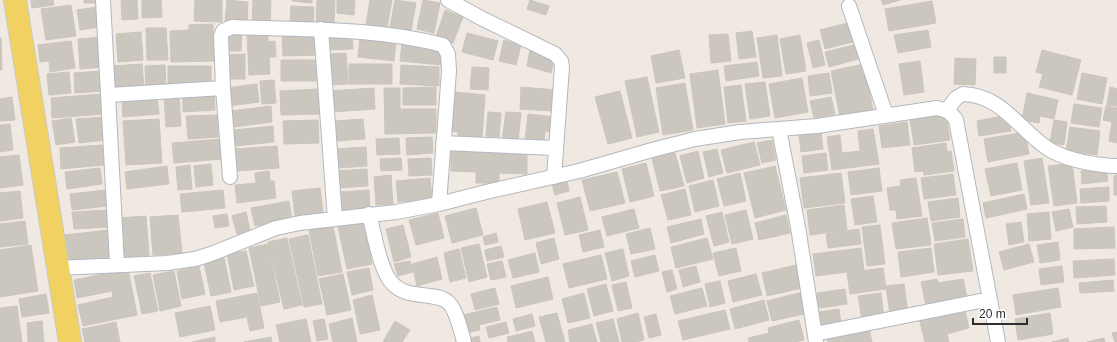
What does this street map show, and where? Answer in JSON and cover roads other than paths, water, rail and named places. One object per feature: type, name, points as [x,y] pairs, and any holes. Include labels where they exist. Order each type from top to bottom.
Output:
[{"type":"main road","points":[[15,0],[70,342]]},
{"type":"street","points":[[103,0],[117,265]]},
{"type":"street","points":[[448,0],[482,19],[555,54],[562,61],[554,177]]},
{"type":"street","points":[[849,6],[886,116]]},
{"type":"street","points":[[230,177],[220,55],[221,36],[226,28],[321,29],[388,34],[442,45],[448,54],[449,71],[442,143],[439,204]]},
{"type":"street","points":[[321,29],[335,219]]},
{"type":"street","points":[[109,95],[223,88]]},
{"type":"street","points":[[947,110],[956,98],[963,94],[981,96],[1004,109],[1034,138],[1052,151],[1080,161],[1117,166]]},
{"type":"street","points":[[58,268],[167,263],[195,259],[276,228],[300,223],[439,204],[554,177],[695,139],[740,132],[816,126],[937,108],[947,110],[956,120],[998,342]]},
{"type":"street","points":[[779,129],[798,227],[815,338],[990,299]]},
{"type":"street","points":[[442,143],[555,148]]},
{"type":"street","points":[[369,214],[382,266],[392,284],[406,292],[419,296],[436,297],[448,303],[453,311],[464,342]]}]
